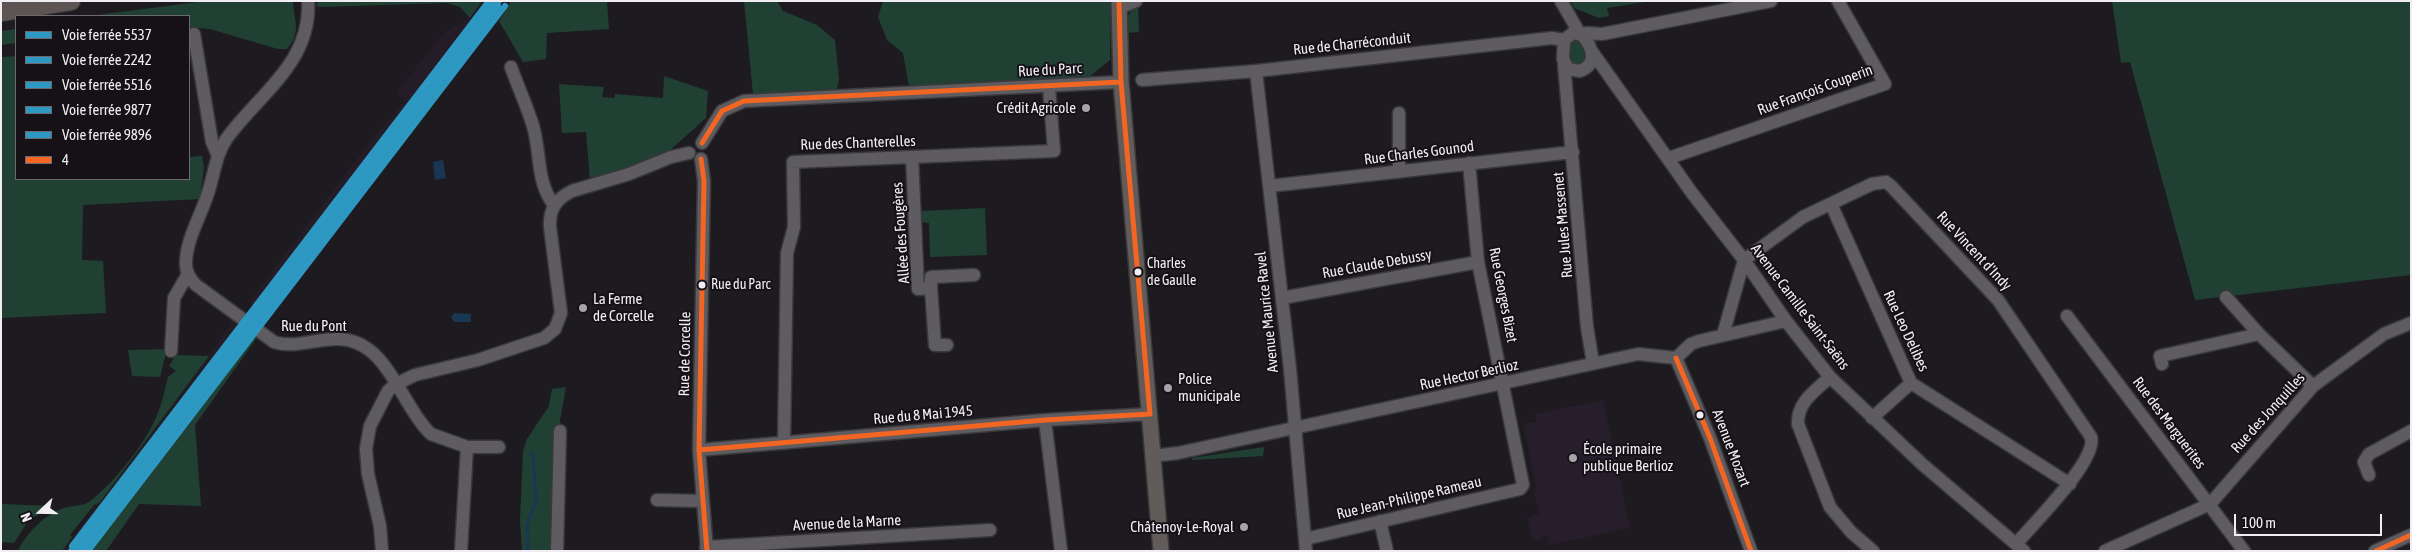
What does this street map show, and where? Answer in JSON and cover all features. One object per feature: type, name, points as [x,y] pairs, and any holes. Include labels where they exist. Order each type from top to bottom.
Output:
[{"type":"highway","points":[[1,12],[71,1]]},
{"type":"main road","points":[[1119,5],[1121,82],[1161,551]]},
{"type":"street","points":[[171,351],[174,298],[188,274],[187,251],[208,194],[218,156],[226,140],[287,70],[299,50],[305,32],[308,1]]},
{"type":"street","points":[[1119,5],[1136,1]]},
{"type":"street","points":[[1565,38],[1586,33],[1602,34],[1770,1]]},
{"type":"street","name":"Rue François Couperin","points":[[1669,158],[1884,84],[1838,1]]},
{"type":"street","points":[[1562,3],[1591,49],[1592,59],[1567,83]]},
{"type":"street","points":[[1562,3],[1565,38],[1564,64],[1568,69],[1607,72]]},
{"type":"street","points":[[194,34],[212,142],[218,156]]},
{"type":"street","points":[[1591,49],[1602,34]]},
{"type":"street","name":"Rue de Charréconduit","points":[[1142,80],[1256,71],[1565,38]]},
{"type":"street","name":"Avenue Camille Saint-Saëns","points":[[1591,49],[1692,193],[1744,260],[1786,321],[1830,377],[1922,464],[2020,547]]},
{"type":"street","name":"Rue Jules Massenet","points":[[1564,64],[1587,327],[1593,363]]},
{"type":"street","points":[[511,67],[533,125],[542,184],[547,197],[554,205]]},
{"type":"street","name":"Avenue Maurice Ravel","points":[[1256,71],[1282,298],[1306,545]]},
{"type":"street","name":"Rue du Parc","points":[[702,143],[722,110],[744,101],[1121,82]]},
{"type":"street","name":"Rue des Chanterelles","points":[[784,443],[787,253],[794,227],[793,162],[1054,151],[1049,87]]},
{"type":"street","points":[[1399,113],[1399,172]]},
{"type":"street","points":[[702,143],[706,150],[701,159],[693,158],[689,153],[693,144],[702,143]]},
{"type":"street","name":"Rue Charles Gounod","points":[[1270,186],[1573,152]]},
{"type":"street","points":[[382,551],[380,526],[368,474],[366,449],[370,426],[388,390],[414,376],[478,360],[544,338],[556,329],[560,322],[561,308],[550,227],[550,215],[554,205],[564,195],[572,191],[629,174],[671,157],[689,153]]},
{"type":"street","name":"Allée des Fougères","points":[[912,157],[918,289],[931,288],[935,345],[947,344]]},
{"type":"street","name":"Rue de Corcelle","points":[[701,159],[704,181],[699,450],[706,549]]},
{"type":"street","name":"Rue Georges Bizet","points":[[1469,164],[1478,262],[1523,485],[1520,489]]},
{"type":"street","name":"Rue Vincent d'Indy","points":[[1744,260],[1803,218],[1872,184],[1886,182],[1891,186],[1998,300],[2091,437],[2091,448],[2070,484],[2020,547]]},
{"type":"street","name":"Rue Leo Delibes","points":[[1831,204],[1911,383],[2070,484]]},
{"type":"street","points":[[1722,335],[1744,260]]},
{"type":"street","name":"Rue Claude Debussy","points":[[1282,298],[1478,262]]},
{"type":"street","name":"Rue du Pont","points":[[188,274],[196,285],[218,302],[267,338],[279,344],[328,340],[350,341],[370,350],[382,362],[431,434],[467,447],[499,447]]},
{"type":"street","points":[[931,288],[930,277],[974,275]]},
{"type":"street","points":[[2226,297],[2258,334],[2312,386]]},
{"type":"street","name":"Rue des Marguerites","points":[[2067,316],[2244,551]]},
{"type":"street","points":[[1676,358],[1691,344],[1786,321]]},
{"type":"street","name":"Rue des Jonquilles","points":[[2210,504],[2312,386],[2384,334],[2411,323]]},
{"type":"street","points":[[2162,364],[2160,356],[2258,334]]},
{"type":"street","name":"Rue Hector Berlioz","points":[[1154,456],[1168,455],[1638,354],[1676,358]]},
{"type":"street","name":"Avenue Mozart","points":[[1676,358],[1712,445],[1751,551]]},
{"type":"street","points":[[1830,377],[1802,404],[1798,413],[1798,424],[1830,507],[1850,532],[1873,551]]},
{"type":"street","points":[[1872,418],[1911,383]]},
{"type":"street","name":"Rue du 8 Mai 1945","points":[[699,450],[1045,420],[1150,414]]},
{"type":"street","points":[[1045,420],[1061,551]]},
{"type":"street","points":[[557,551],[560,431]]},
{"type":"street","points":[[2369,475],[2364,462],[2369,454],[2411,431]]},
{"type":"street","points":[[461,551],[467,447]]},
{"type":"street","name":"Rue Jean-Philippe Rameau","points":[[1306,545],[1380,521],[1520,489]]},
{"type":"street","points":[[657,500],[703,501]]},
{"type":"street","points":[[2105,551],[2210,504]]},
{"type":"street","points":[[1380,521],[1386,551]]},
{"type":"street","name":"Avenue de la Marne","points":[[706,549],[990,530]]},
{"type":"street","points":[[2375,551],[2411,535]]},
{"type":"shaded area","points":[[482,1],[511,1],[499,21],[356,197],[340,228],[270,319],[249,302],[375,135],[405,101],[396,93],[445,31],[470,18]]},
{"type":"shaded area","points":[[232,321],[251,336],[137,491],[89,551],[62,551],[199,371]]},
{"type":"shaded area","name":"École primaire publique Berlioz","points":[[1603,400],[1630,528],[1549,545],[1546,535],[1539,540],[1533,541],[1527,519],[1539,513],[1523,424],[1536,422],[1535,414]]},
{"type":"green space","points":[[205,1],[293,1],[296,31],[292,43],[287,49],[278,49],[210,29],[190,27],[190,15],[97,15]]},
{"type":"green space","points":[[319,1],[482,1],[470,18],[460,7],[447,3],[319,7],[316,5]]},
{"type":"green space","points":[[511,1],[607,1],[609,29],[547,33],[546,59],[523,62],[499,21]]},
{"type":"green space","points":[[744,1],[777,1],[783,11],[817,25],[835,40],[839,79],[837,90],[753,94]]},
{"type":"green space","points":[[883,1],[1111,1],[1110,60],[1089,77],[909,86],[903,53],[887,40],[878,17]]},
{"type":"green space","points":[[1571,1],[1651,1],[1607,8],[1609,16],[1599,18],[1574,8]]},
{"type":"green space","points":[[2112,1],[2411,1],[2411,275],[2195,300],[2130,62],[2121,63]]},
{"type":"green space","points":[[1138,7],[1139,32],[1127,33],[1127,17],[1134,8]]},
{"type":"green space","points":[[15,29],[15,43],[1,45],[1,31]]},
{"type":"green space","points":[[1576,38],[1586,46],[1587,60],[1577,66],[1568,61],[1570,39]]},
{"type":"green space","points":[[15,56],[15,180],[190,180],[190,157],[202,156],[204,167],[200,199],[83,205],[82,260],[103,261],[106,313],[1,318],[1,57]]},
{"type":"green space","points":[[664,76],[708,91],[706,118],[666,154],[642,164],[590,180],[586,132],[562,133],[559,84],[604,87],[602,97],[615,98],[615,94],[663,98]]},
{"type":"green space","points":[[985,208],[987,255],[930,257],[929,223],[922,222],[922,211]]},
{"type":"green space","points":[[251,336],[256,339],[195,425],[201,506],[139,504],[106,551],[89,551],[137,491]]},
{"type":"green space","points":[[167,349],[160,377],[132,376],[128,350]]},
{"type":"green space","points":[[176,355],[209,356],[100,502],[94,505],[70,535],[72,537],[62,551],[18,551],[21,544],[42,521],[61,509],[90,501],[125,466],[148,434],[156,418],[168,377],[176,371],[169,366]]},
{"type":"green space","points":[[566,387],[552,466],[550,551],[522,551],[520,521],[523,451],[527,439],[549,406],[552,389]]},
{"type":"green space","points":[[1264,447],[1263,456],[1192,460],[1192,458]]},
{"type":"green space","points":[[1,504],[51,506],[28,521],[14,543],[1,542]]},
{"type":"water","points":[[443,160],[446,178],[435,180],[433,162]]},
{"type":"water","points":[[454,313],[471,314],[471,322],[454,322],[451,317]]},
{"type":"waterway","points":[[528,551],[527,524],[536,502],[533,453]]},
{"type":"rail line","name":"9896","points":[[72,546],[489,1]]},
{"type":"rail line","name":"5537","points":[[71,551],[492,1]]},
{"type":"rail line","name":"2242","points":[[78,551],[499,1]]},
{"type":"rail line","name":"9877","points":[[81,551],[498,6]]},
{"type":"rail line","name":"5516","points":[[88,551],[505,6]]},
{"type":"transit line","name":"4","points":[[1119,1],[1121,82],[1150,414]]},
{"type":"transit line","name":"4","points":[[702,143],[722,111],[744,101],[1121,82]]},
{"type":"transit line","name":"4","points":[[701,159],[704,181],[699,450],[707,551]]},
{"type":"transit line","name":"4","points":[[1676,358],[1710,438],[1751,551]]},
{"type":"transit line","name":"4","points":[[699,450],[1045,420],[1150,414]]},
{"type":"transit line","name":"4","points":[[2376,551],[2411,535]]},
{"type":"place","name":"Crédit Agricole","points":[[1086,108]]},
{"type":"place","name":"Charles de Gaulle","points":[[1138,272]]},
{"type":"place","name":"Rue du Parc","points":[[702,285]]},
{"type":"place","name":"La Ferme de Corcelle","points":[[583,308]]},
{"type":"place","name":"Police municipale","points":[[1168,388]]},
{"type":"place","name":"École primaire publique Berlioz","points":[[1573,458]]},
{"type":"place","name":"Châtenoy-Le-Royal","points":[[1244,527]]}]
